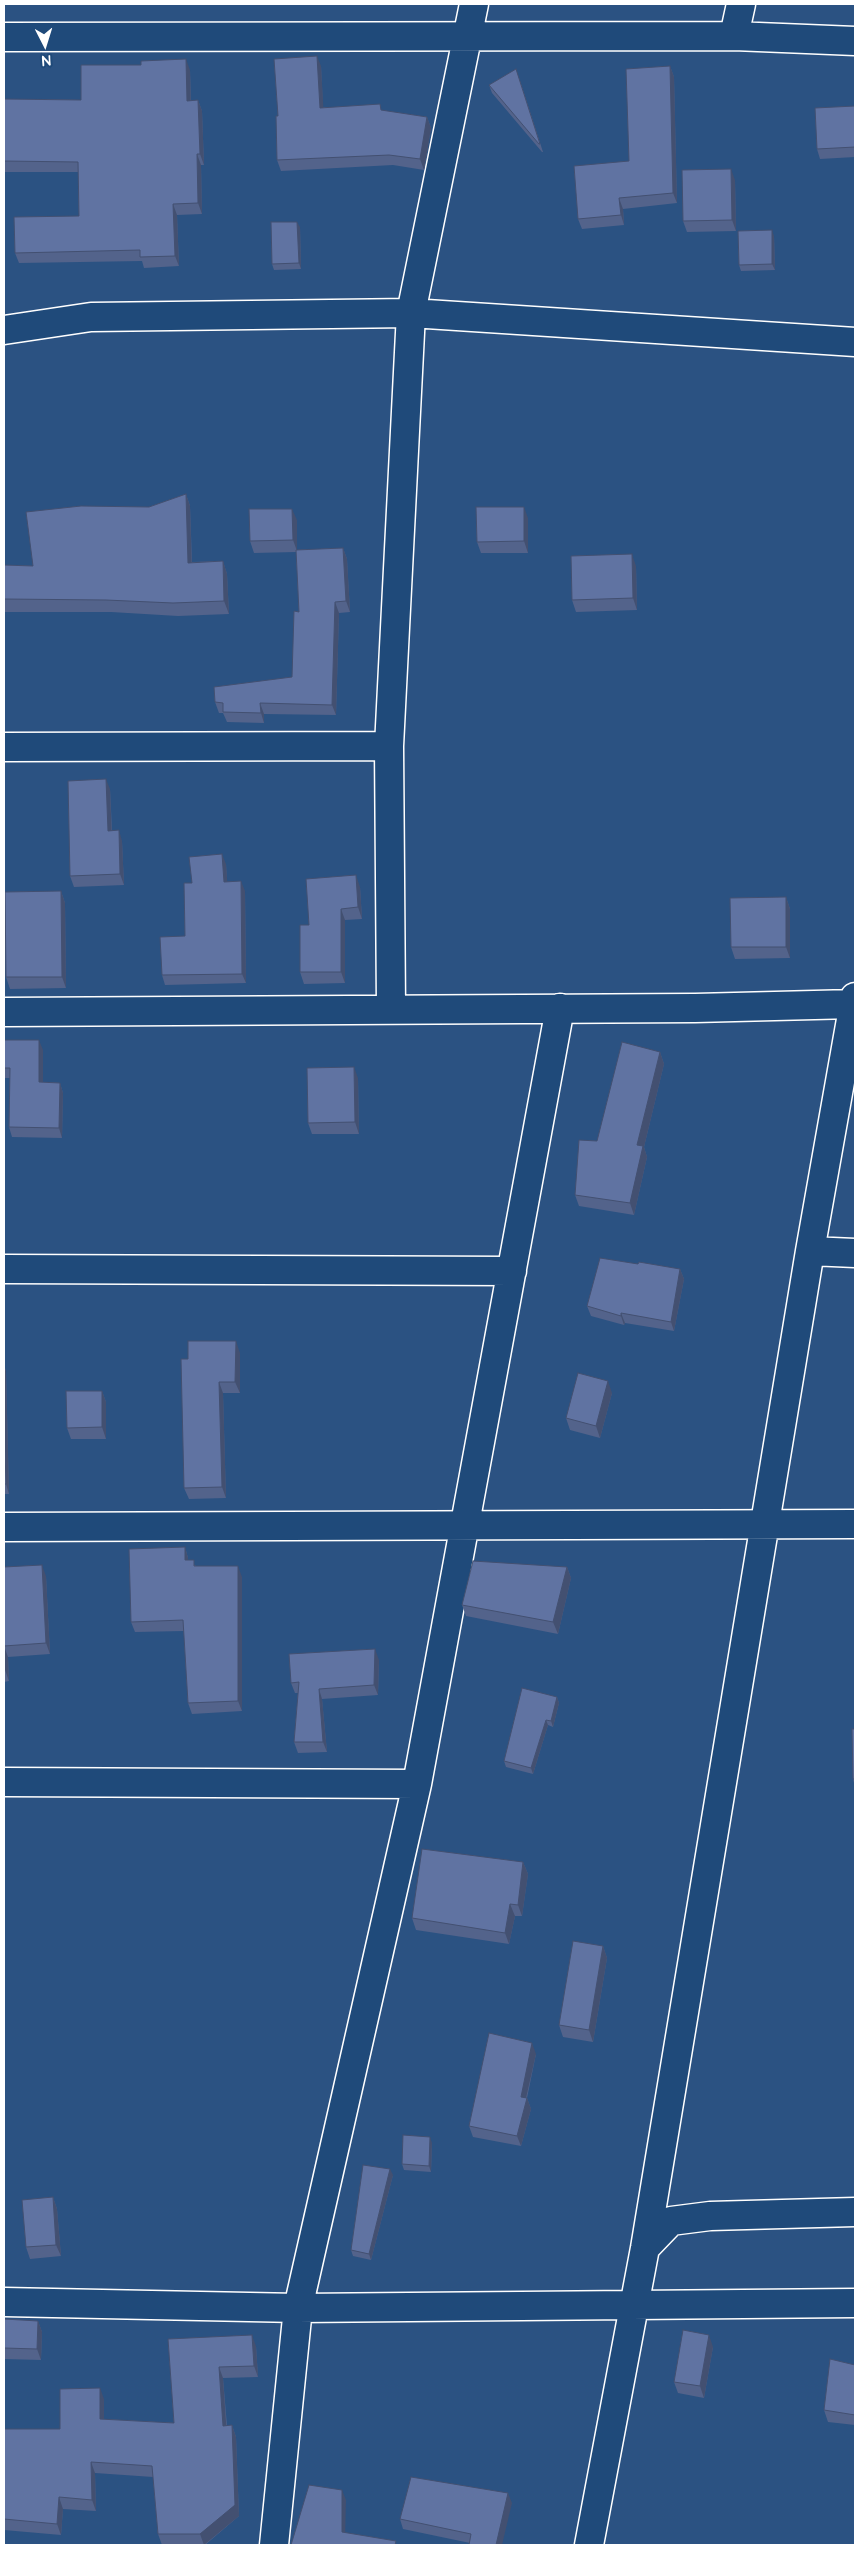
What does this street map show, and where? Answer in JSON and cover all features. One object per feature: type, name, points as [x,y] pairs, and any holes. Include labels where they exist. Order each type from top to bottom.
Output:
[{"type":"street","points":[[391,1009],[389,746],[411,313],[474,4]]},
{"type":"street","points":[[734,36],[741,4]]},
{"type":"street","points":[[4,36],[734,36],[855,41]]},
{"type":"street","points":[[4,330],[91,317],[411,313],[855,342]]},
{"type":"street","points":[[4,747],[389,746]]},
{"type":"street","points":[[4,1012],[560,1008],[855,1001],[810,1251],[645,2248],[589,2545]]},
{"type":"street","points":[[274,2545],[298,2308],[417,1784],[463,1526],[560,1008]]},
{"type":"street","points":[[810,1251],[855,1253]]},
{"type":"street","points":[[4,1269],[512,1271]]},
{"type":"street","points":[[4,1527],[855,1524]]},
{"type":"street","points":[[4,1782],[417,1784]]},
{"type":"street","points":[[645,2248],[671,2221],[710,2216],[855,2212]]},
{"type":"street","points":[[4,2302],[298,2308],[468,2308],[635,2304],[855,2303]]},
{"type":"building","points":[[317,56],[320,108],[380,104],[381,110],[427,117],[420,159],[389,155],[277,160],[276,116],[278,116],[274,59]]},
{"type":"building","points":[[186,59],[187,101],[198,100],[200,154],[197,154],[198,203],[173,204],[175,256],[140,257],[140,250],[15,253],[14,217],[79,216],[78,162],[4,161],[4,99],[81,100],[81,65],[141,65],[141,61]]},
{"type":"building","points":[[670,66],[673,193],[619,198],[621,215],[578,219],[574,166],[629,161],[626,69]]},
{"type":"building","points":[[516,69],[540,144],[489,85]]},
{"type":"building","points":[[855,106],[855,147],[817,149],[815,108]]},
{"type":"building","points":[[731,169],[732,220],[683,221],[682,170]]},
{"type":"building","points":[[271,222],[297,222],[299,263],[272,264]]},
{"type":"building","points":[[772,230],[772,264],[739,265],[738,231]]},
{"type":"building","points":[[186,494],[188,563],[223,561],[224,601],[173,603],[4,599],[4,565],[33,566],[26,512],[81,506],[149,507]]},
{"type":"building","points":[[476,507],[524,507],[524,541],[477,542]]},
{"type":"building","points":[[249,509],[292,509],[293,540],[250,541]]},
{"type":"building","points":[[343,548],[346,601],[335,602],[332,705],[260,703],[261,713],[223,712],[223,703],[215,702],[214,687],[292,677],[294,611],[299,612],[296,550]]},
{"type":"building","points":[[632,554],[633,598],[572,600],[571,556]]},
{"type":"building","points":[[106,779],[108,831],[119,830],[120,874],[70,876],[68,781]]},
{"type":"building","points":[[222,854],[224,882],[241,881],[242,974],[162,975],[160,937],[185,936],[184,883],[192,883],[189,857]]},
{"type":"building","points":[[356,875],[358,907],[341,909],[341,972],[300,972],[300,925],[309,925],[306,879]]},
{"type":"building","points":[[61,891],[62,977],[6,977],[5,892]]},
{"type":"building","points":[[786,897],[786,947],[731,947],[730,898]]},
{"type":"building","points":[[4,1040],[39,1040],[39,1082],[60,1083],[59,1128],[9,1127],[10,1068],[4,1068]]},
{"type":"building","points":[[622,1042],[660,1052],[637,1145],[643,1146],[630,1203],[575,1195],[579,1140],[597,1141]]},
{"type":"building","points":[[354,1067],[355,1122],[308,1123],[307,1068]]},
{"type":"building","points":[[600,1258],[680,1269],[671,1322],[621,1313],[621,1316],[587,1306]]},
{"type":"building","points":[[188,1341],[236,1341],[235,1382],[219,1382],[222,1487],[184,1488],[181,1359],[188,1359]]},
{"type":"building","points":[[578,1373],[608,1381],[596,1426],[566,1418]]},
{"type":"building","points":[[66,1391],[102,1391],[102,1427],[67,1428]]},
{"type":"building","points":[[4,1417],[6,1484],[4,1484]]},
{"type":"building","points":[[185,1547],[185,1560],[194,1560],[194,1566],[238,1566],[238,1701],[188,1703],[183,1620],[131,1622],[129,1549]]},
{"type":"building","points":[[473,1561],[567,1567],[553,1622],[462,1605]]},
{"type":"building","points":[[42,1565],[46,1643],[4,1646],[4,1567]]},
{"type":"building","points":[[375,1649],[374,1685],[319,1689],[323,1742],[294,1742],[299,1682],[291,1683],[289,1654]]},
{"type":"building","points":[[522,1688],[557,1697],[551,1721],[546,1720],[531,1768],[504,1761]]},
{"type":"building","points":[[852,1729],[855,1729],[855,1779],[853,1779]]},
{"type":"building","points":[[422,1849],[523,1862],[518,1905],[510,1904],[505,1933],[412,1918]]},
{"type":"building","points":[[573,1941],[603,1946],[589,2030],[559,2025]]},
{"type":"building","points":[[489,2033],[532,2043],[521,2097],[527,2098],[517,2136],[469,2126]]},
{"type":"building","points":[[403,2135],[430,2137],[429,2166],[402,2164]]},
{"type":"building","points":[[363,2165],[390,2169],[369,2254],[351,2250]]},
{"type":"building","points":[[53,2197],[56,2245],[26,2247],[22,2200]]},
{"type":"building","points":[[4,2319],[38,2321],[37,2349],[4,2348]]},
{"type":"building","points":[[683,2330],[709,2335],[700,2386],[674,2382]]},
{"type":"building","points":[[252,2335],[254,2366],[219,2367],[223,2426],[232,2425],[235,2505],[200,2534],[158,2534],[152,2466],[91,2462],[92,2500],[59,2497],[57,2524],[4,2519],[4,2429],[60,2429],[60,2389],[100,2388],[100,2419],[174,2423],[168,2339]]},
{"type":"building","points":[[830,2359],[855,2365],[855,2415],[824,2410]]},
{"type":"building","points":[[411,2477],[508,2493],[496,2545],[469,2545],[471,2534],[400,2519]]},
{"type":"building","points":[[309,2485],[342,2490],[342,2532],[396,2541],[395,2545],[291,2545]]}]
